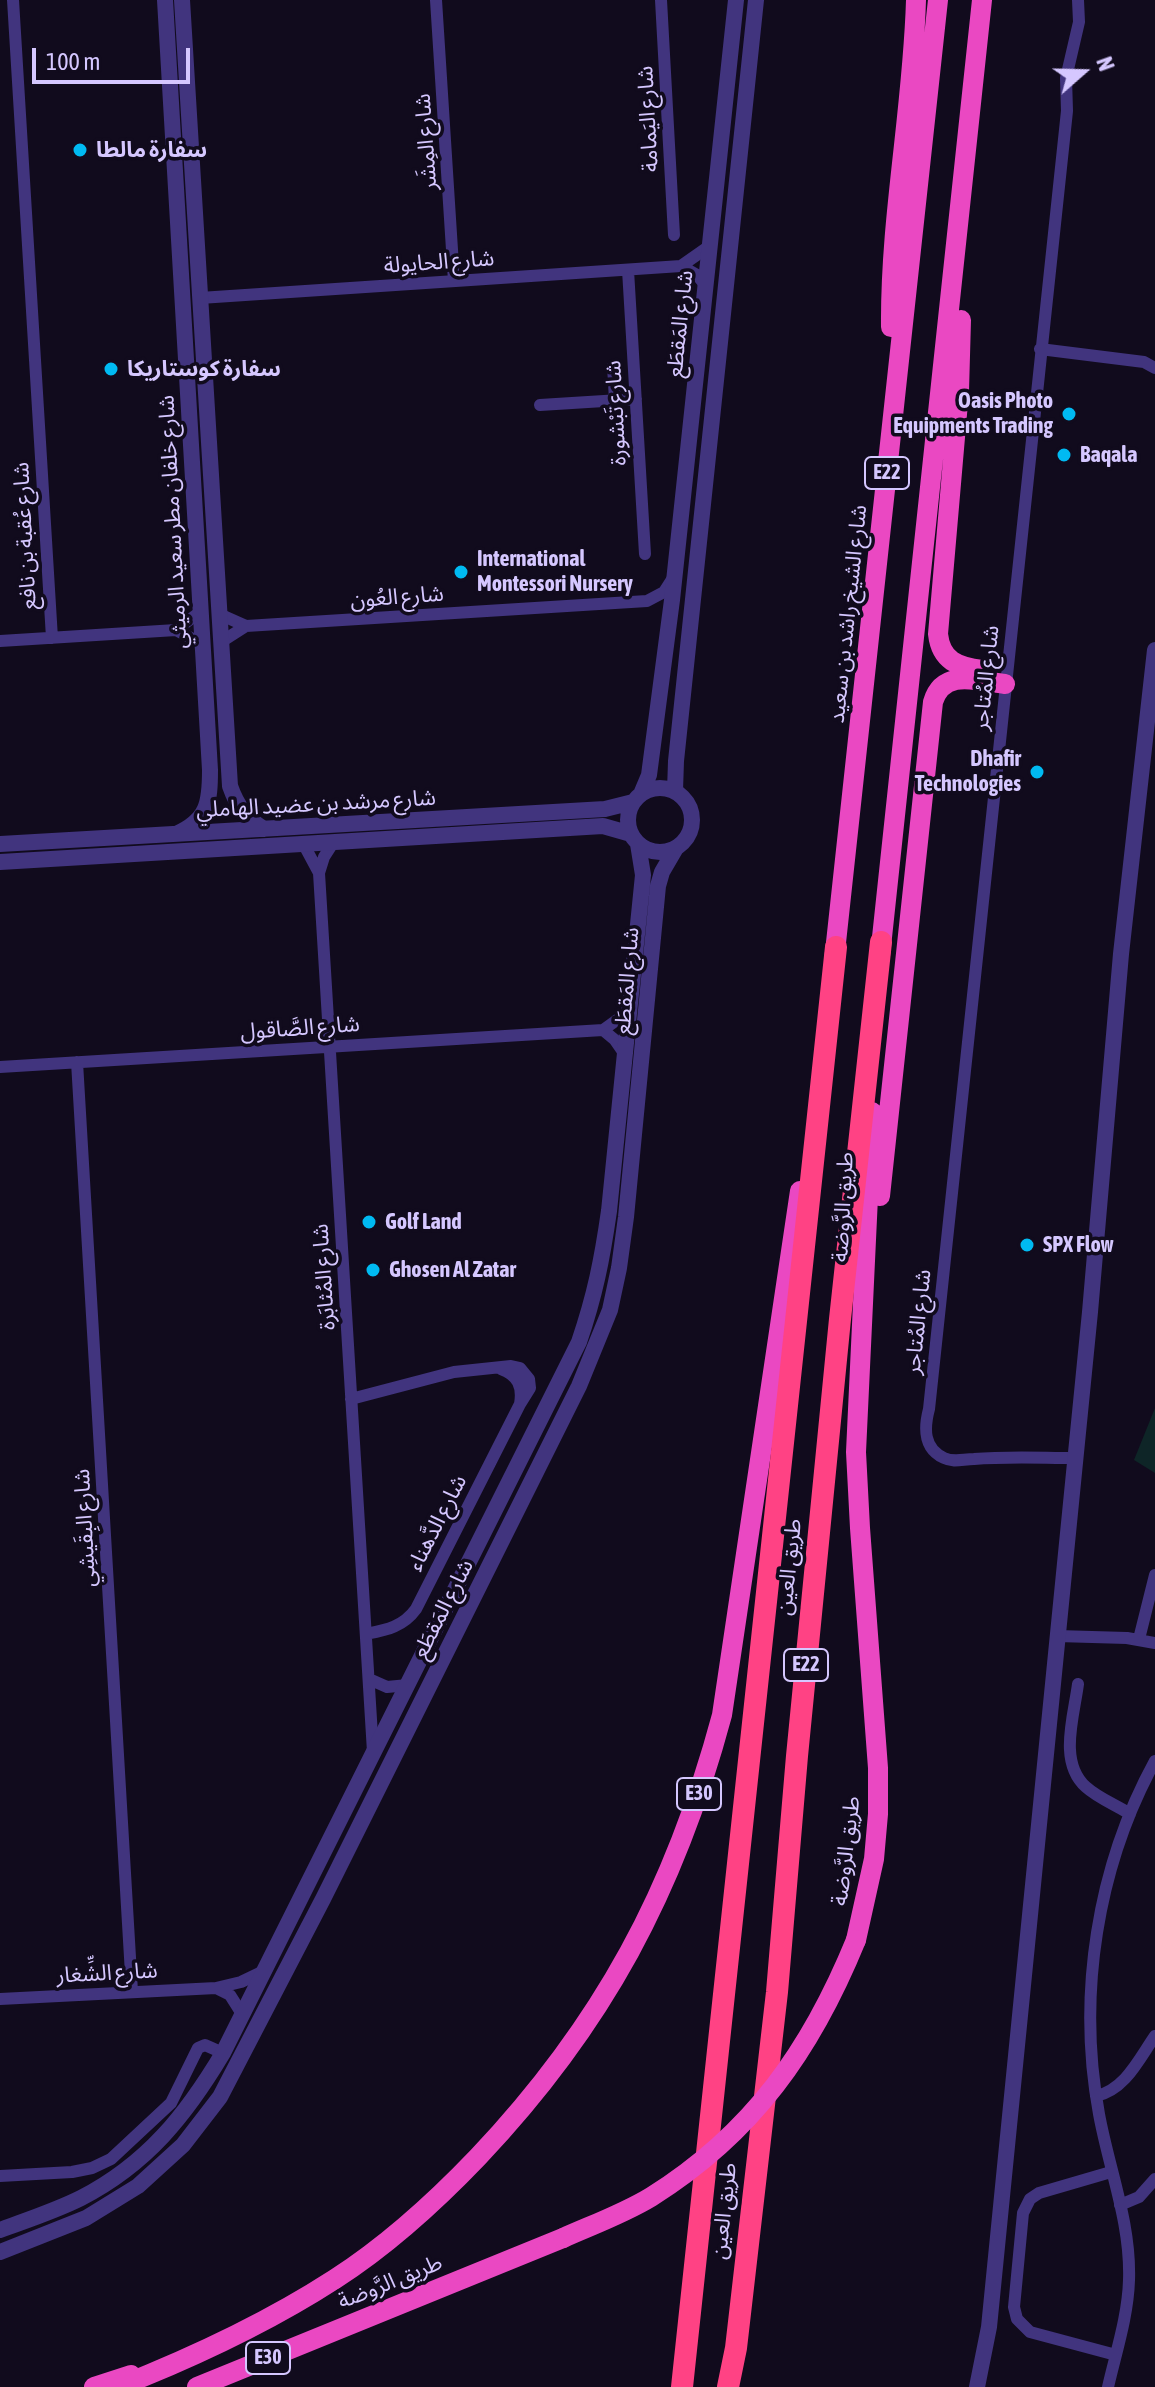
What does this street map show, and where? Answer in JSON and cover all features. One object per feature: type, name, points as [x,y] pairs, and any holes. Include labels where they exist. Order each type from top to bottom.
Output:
[{"type":"highway","points":[[895,400],[891,337],[892,260],[911,94],[916,0]]},
{"type":"highway","name":"شارع الشيخ راشد بن سعيد","points":[[836,947],[938,0]]},
{"type":"highway","name":"E22","points":[[881,942],[982,0]]},
{"type":"highway","points":[[968,135],[990,0]]},
{"type":"highway","points":[[965,168],[959,391],[938,634],[942,653],[956,665],[1006,678]]},
{"type":"highway","points":[[857,1395],[933,702],[936,692],[950,680],[1006,678]]},
{"type":"highway","name":"طريق الرَّوضة","points":[[197,2387],[563,2238],[648,2198],[714,2151],[773,2090],[796,2060],[838,1985],[856,1940],[874,1859],[878,1814],[878,1768],[856,1452],[881,942]]},
{"type":"highway","name":"طريق العين","points":[[728,2387],[736,2348],[777,1992],[838,1334],[881,942]]},
{"type":"highway","name":"طريق الرَّوضة","points":[[118,2387],[227,2340],[336,2278],[394,2236],[449,2188],[506,2127],[578,2037],[620,1971],[669,1875],[706,1774],[722,1715],[836,947]]},
{"type":"highway","name":"طريق العين","points":[[682,2387],[836,947]]},
{"type":"highway","points":[[94,2387],[170,2366]]},
{"type":"street","name":"شارع عُقبة بن نافع","points":[[13,0],[52,638]]},
{"type":"street","name":"شارع خلفان مطر سعيد الرميثي","points":[[165,0],[210,770],[210,795],[206,808],[189,828],[176,834]]},
{"type":"street","name":"شارع خلفان مطر سعيد الرميثي","points":[[182,0],[228,768],[234,799],[252,822],[264,829]]},
{"type":"street","name":"شارع المِشَر","points":[[436,0],[454,281]]},
{"type":"street","name":"شارع اليَمامة","points":[[661,0],[674,235]]},
{"type":"street","name":"شارع المَقطَع","points":[[637,798],[649,775],[670,620],[736,0]]},
{"type":"street","name":"شارع المَقطَع","points":[[675,791],[756,0]]},
{"type":"street","name":"شارع المُتاجر","points":[[1075,1458],[953,1461],[933,1450],[925,1429],[1067,111],[1066,78],[1079,22],[1078,0]]},
{"type":"street","points":[[729,63],[738,67],[738,88],[745,106]]},
{"type":"street","points":[[178,239],[185,236],[197,239]]},
{"type":"street","points":[[706,286],[697,275],[681,266],[711,245]]},
{"type":"street","name":"شارع الحايولة","points":[[200,298],[681,266]]},
{"type":"street","name":"شارع تَبْشورة","points":[[628,270],[645,554]]},
{"type":"street","points":[[703,311],[704,348],[695,446],[701,450],[709,442]]},
{"type":"street","points":[[1040,349],[1144,362],[1155,368]]},
{"type":"street","points":[[613,366],[615,400]]},
{"type":"street","points":[[540,405],[636,399]]},
{"type":"street","points":[[647,601],[664,592],[675,576]]},
{"type":"street","points":[[647,601],[662,610],[670,620]]},
{"type":"street","name":"شارع العُون","points":[[219,614],[246,626],[647,601]]},
{"type":"street","points":[[176,630],[200,612]]},
{"type":"street","name":"شارع العُون","points":[[221,642],[246,626]]},
{"type":"street","points":[[0,641],[176,630],[202,644]]},
{"type":"street","points":[[977,2387],[989,2327],[1075,1458],[1121,954],[1155,650]]},
{"type":"street","points":[[210,770],[228,768]]},
{"type":"street","points":[[652,788],[675,791],[690,808],[693,820],[691,831],[676,848],[656,852],[646,850],[634,839],[628,818],[637,798],[652,788]]},
{"type":"street","name":"شارع مرشد بن عضيد الهاملي","points":[[0,844],[605,809],[637,798]]},
{"type":"street","name":"شارع مرشد بن عضيد الهاملي","points":[[0,862],[603,826],[634,839]]},
{"type":"street","name":"شارع المَقطَع","points":[[0,2230],[80,2198],[126,2170],[157,2143],[184,2113],[223,2053],[579,1342],[602,1266],[609,1211],[643,875],[634,839]]},
{"type":"street","name":"شارع المُثابَرة","points":[[333,843],[319,873],[373,1756]]},
{"type":"street","name":"شارع المُثابَرة","points":[[304,845],[319,873]]},
{"type":"street","name":"شارع المَقطَع","points":[[0,2252],[58,2230],[113,2203],[183,2145],[220,2097],[323,1899],[579,1386],[610,1310],[619,1268],[658,886],[676,848]]},
{"type":"street","points":[[624,1053],[603,1030],[628,1012]]},
{"type":"street","name":"شارع الصَّاقول","points":[[0,1067],[603,1030]]},
{"type":"street","name":"شارع البِقَيشِي","points":[[77,1062],[132,1991]]},
{"type":"street","name":"شارع الدَّهناء","points":[[351,1399],[454,1372],[515,1366],[527,1374],[530,1388],[416,1609],[396,1627],[366,1634]]},
{"type":"street","points":[[481,1539],[493,1544],[496,1553]]},
{"type":"street","points":[[1139,1639],[1155,1575]]},
{"type":"street","points":[[1057,1636],[1139,1639],[1155,1643]]},
{"type":"street","points":[[369,1679],[387,1687],[408,1685]]},
{"type":"street","points":[[1078,1684],[1070,1748],[1074,1770],[1086,1787],[1130,1814]]},
{"type":"street","points":[[1108,2387],[1128,2298],[1128,2246],[1096,2096],[1090,2023],[1093,1962],[1108,1878],[1130,1814],[1155,1761]]},
{"type":"street","points":[[311,1878],[310,1897],[316,1901],[323,1899]]},
{"type":"street","name":"شارع الشِّغار","points":[[0,1999],[216,1988],[241,1982],[264,1971]]},
{"type":"street","points":[[216,1988],[230,1995],[242,2014]]},
{"type":"street","points":[[1096,2096],[1120,2084],[1155,2036]]},
{"type":"street","points":[[0,2176],[72,2172],[102,2164],[171,2103],[198,2048],[205,2045],[223,2053]]},
{"type":"street","points":[[1111,2172],[1039,2193],[1027,2203],[1023,2213],[1014,2307],[1017,2319],[1030,2332],[1116,2355]]},
{"type":"street","points":[[1120,2205],[1139,2197],[1155,2179]]},
{"type":"green space","points":[[1155,1408],[1155,1473],[1134,1460]]},
{"type":"place","name":"سفارة مالطا","points":[[80,150]]},
{"type":"place","name":"سفارة كوستاريكا","points":[[111,369]]},
{"type":"place","name":"Oasis Photo Equipments Trading","points":[[1069,414]]},
{"type":"place","name":"Baqala","points":[[1064,455]]},
{"type":"place","name":"International Montessori Nursery","points":[[461,572]]},
{"type":"place","name":"Dhafir Technologies","points":[[1037,772]]},
{"type":"place","name":"Golf Land","points":[[369,1222]]},
{"type":"place","name":"SPX Flow","points":[[1027,1245]]},
{"type":"place","name":"Ghosen Al Zatar","points":[[373,1270]]}]
